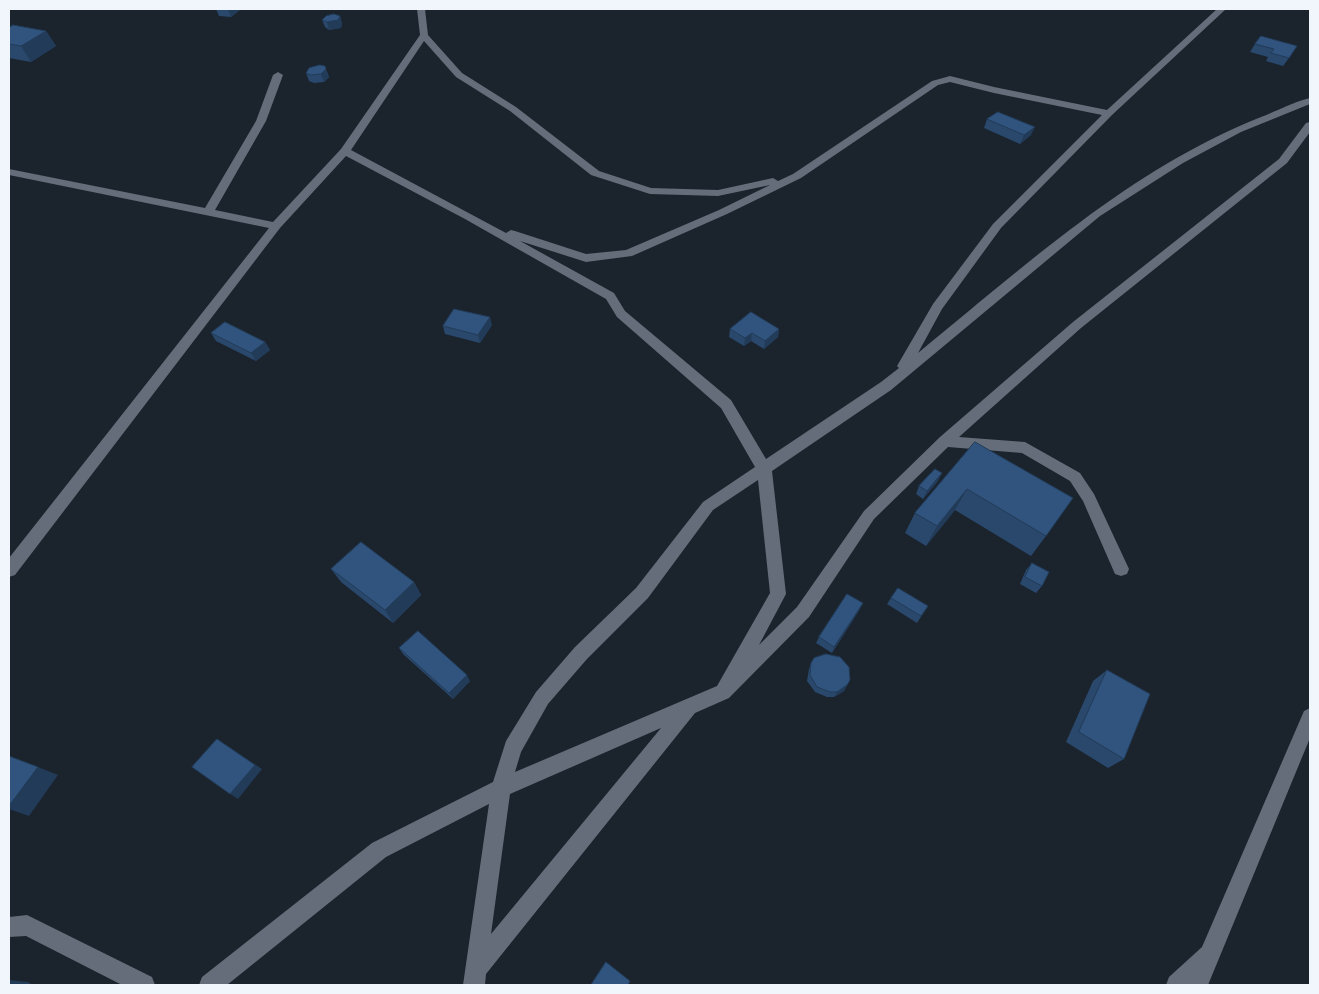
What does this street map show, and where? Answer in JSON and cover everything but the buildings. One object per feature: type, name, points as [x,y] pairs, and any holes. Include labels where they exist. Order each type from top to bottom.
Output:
[{"type":"street","points":[[421,9],[424,35],[459,75],[513,109],[595,173],[650,191],[718,193],[797,176]]},
{"type":"street","points":[[899,375],[937,307],[997,226],[1109,113],[1222,9]]},
{"type":"street","points":[[9,570],[276,226],[345,151],[424,35]]},
{"type":"street","points":[[208,212],[261,121],[278,75]]},
{"type":"street","points":[[480,223],[586,258],[628,253],[723,212],[797,176],[935,83],[950,79],[994,90],[1109,113]]},
{"type":"street","points":[[475,977],[501,788],[514,748],[542,698],[581,653],[642,593],[708,506],[899,375],[1096,214],[1179,162],[1237,130],[1310,101]]},
{"type":"street","points":[[210,985],[379,850],[501,788],[724,692],[803,612],[869,515],[945,441],[1077,325],[1283,161],[1310,126]]},
{"type":"street","points":[[345,151],[480,223],[610,296],[621,314],[726,404],[764,468],[778,594],[724,692]]},
{"type":"street","points":[[9,172],[276,226]]},
{"type":"street","points":[[945,441],[1025,448],[1075,477],[1089,498],[1121,569]]},
{"type":"street","points":[[475,977],[690,707]]},
{"type":"street","points":[[1197,985],[1310,717]]},
{"type":"street","points":[[9,927],[27,925],[144,985]]},
{"type":"street","points":[[1177,985],[1212,949]]}]
